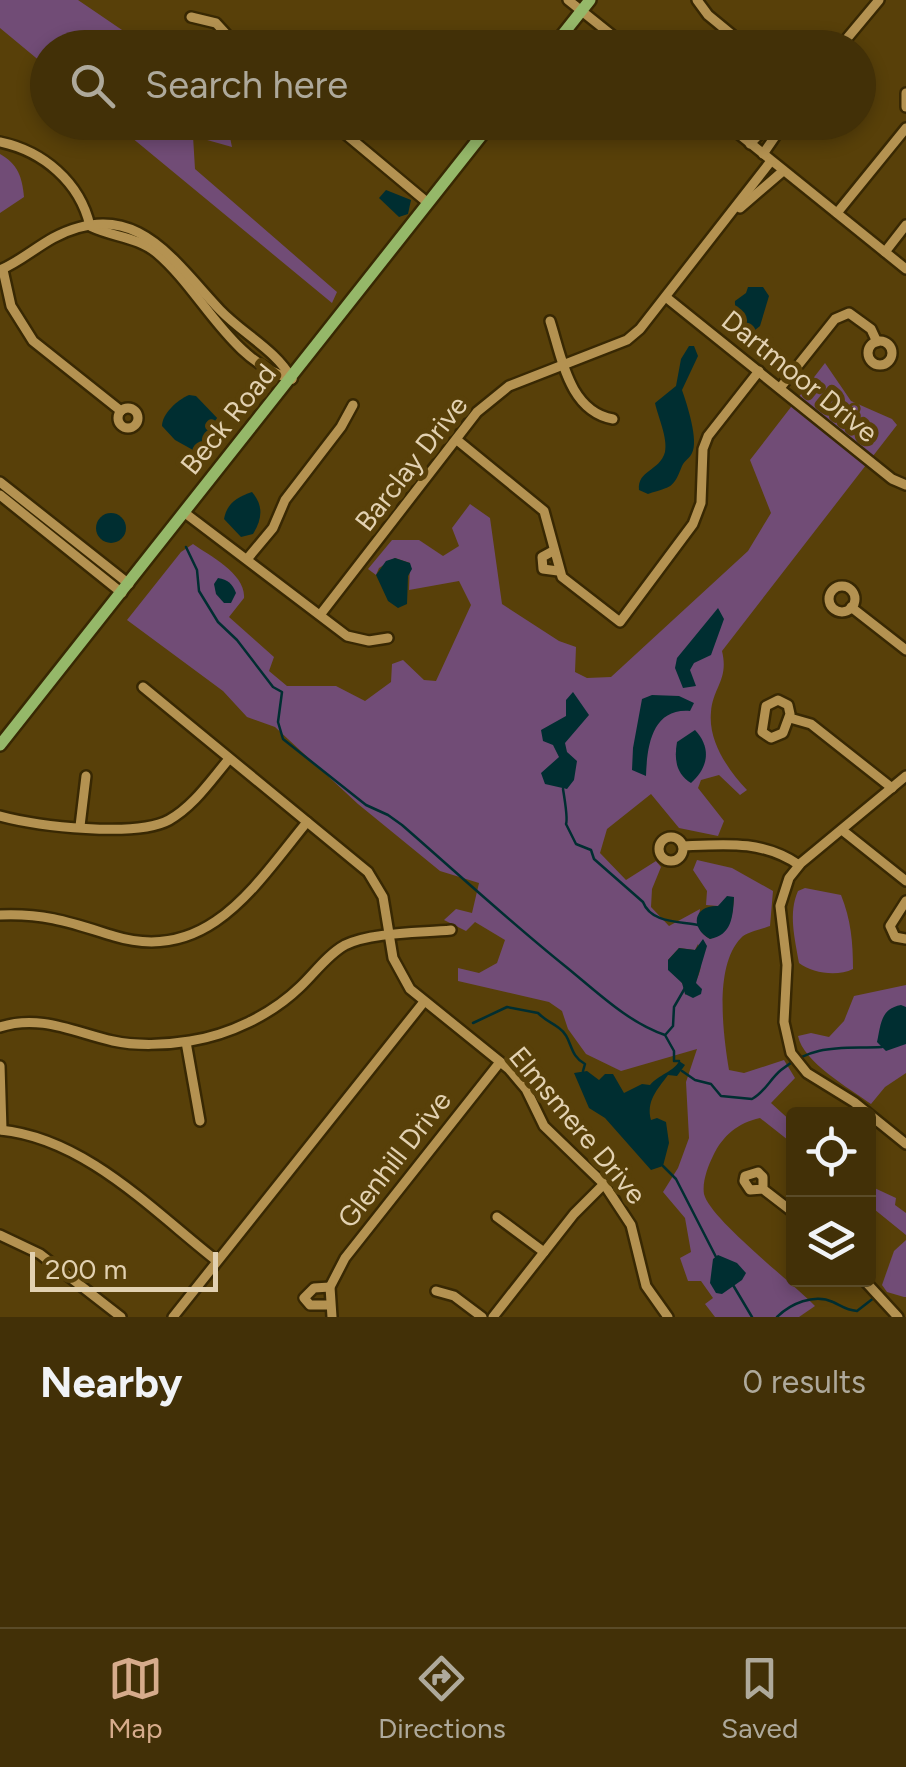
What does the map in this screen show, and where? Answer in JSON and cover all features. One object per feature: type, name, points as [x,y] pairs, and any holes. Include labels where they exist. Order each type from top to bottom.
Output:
[{"type":"main road","points":[[566,30],[585,5]]},
{"type":"main road","name":"Beck Road","points":[[0,744],[478,140]]},
{"type":"street","points":[[568,0],[585,5],[610,30]]},
{"type":"street","points":[[697,0],[726,30]]},
{"type":"street","points":[[854,30],[879,0]]},
{"type":"street","points":[[190,17],[216,23],[222,30]]},
{"type":"street","points":[[906,93],[906,108]]},
{"type":"street","points":[[837,214],[906,128]]},
{"type":"street","points":[[353,140],[428,203]]},
{"type":"street","points":[[745,140],[906,268]]},
{"type":"street","points":[[750,144],[754,140]]},
{"type":"street","name":"Barclay Drive","points":[[320,615],[477,412],[503,390],[626,340],[640,330],[734,213],[776,140]]},
{"type":"street","points":[[0,142],[23,147],[66,178],[85,206],[90,226]]},
{"type":"street","name":"Barclay Drive","points":[[734,213],[783,170]]},
{"type":"street","points":[[885,252],[906,224]]},
{"type":"street","points":[[121,411],[33,342],[11,306],[1,270],[53,238],[90,226],[150,248],[249,354],[275,374],[292,379]]},
{"type":"street","name":"Dartmoor Drive","points":[[667,298],[892,479],[906,485]]},
{"type":"street","points":[[780,388],[844,313],[849,312],[871,329],[877,342]]},
{"type":"street","points":[[550,321],[577,398],[601,417],[614,419]]},
{"type":"street","points":[[456,440],[544,511],[554,537],[558,570],[574,589],[620,622],[693,524],[701,504],[703,450],[708,436],[759,371]]},
{"type":"street","points":[[248,558],[273,528],[285,500],[354,405]]},
{"type":"street","points":[[0,482],[126,588]]},
{"type":"street","points":[[0,495],[126,588]]},
{"type":"street","points":[[185,513],[358,641],[388,638]]},
{"type":"street","points":[[852,606],[906,650]]},
{"type":"street","name":"Elmsmere Drive","points":[[143,687],[368,872],[383,897],[397,970],[424,1003],[500,1062],[526,1089],[544,1126],[604,1184],[631,1225],[646,1286],[668,1317]]},
{"type":"street","points":[[790,718],[811,724],[892,788]]},
{"type":"street","points":[[0,816],[129,830],[169,820],[190,804],[228,759]]},
{"type":"street","points":[[80,826],[86,776]]},
{"type":"street","points":[[906,776],[799,865],[783,891],[780,906],[786,966],[784,1022],[791,1053],[807,1073],[854,1102],[906,1144]]},
{"type":"street","points":[[0,916],[48,916],[118,938],[175,940],[201,931],[236,907],[307,822]]},
{"type":"street","points":[[842,830],[906,880]]},
{"type":"street","points":[[684,846],[753,845],[779,852],[799,865]]},
{"type":"street","points":[[906,901],[890,926],[896,937],[906,938]]},
{"type":"street","points":[[0,1027],[43,1022],[116,1042],[186,1042],[223,1033],[261,1016],[286,1000],[344,946],[390,936],[452,930]]},
{"type":"street","points":[[173,1317],[424,1003]]},
{"type":"street","points":[[186,1042],[200,1121]]},
{"type":"street","name":"Glenhill Drive","points":[[332,1317],[330,1287],[345,1258],[500,1062]]},
{"type":"street","points":[[0,1066],[1,1130],[31,1136],[85,1160],[217,1262]]},
{"type":"street","points":[[493,1317],[574,1214],[604,1184]]},
{"type":"street","points":[[763,1189],[786,1207]]},
{"type":"street","points":[[497,1218],[544,1252]]},
{"type":"street","points":[[0,1235],[40,1254],[121,1317]]},
{"type":"street","name":"Glenhill Drive","points":[[330,1287],[314,1288],[304,1298],[310,1304],[330,1305]]},
{"type":"street","points":[[870,1287],[898,1317]]},
{"type":"street","points":[[436,1291],[460,1299],[482,1317]]},
{"type":"shaded area","points":[[0,0],[78,0],[122,30],[30,30],[30,53],[0,28]]},
{"type":"shaded area","points":[[135,140],[193,140],[195,169],[337,292],[332,303]]},
{"type":"shaded area","points":[[207,140],[231,140],[232,147]]},
{"type":"shaded area","points":[[0,154],[18,172],[24,197],[0,213]]},
{"type":"shaded area","points":[[825,363],[851,401],[892,419],[897,425],[722,651],[724,669],[712,703],[711,723],[726,764],[747,790],[740,795],[719,775],[701,780],[698,788],[724,821],[718,836],[679,828],[651,794],[607,829],[600,853],[626,880],[656,861],[661,867],[652,889],[651,907],[669,926],[700,909],[699,926],[710,939],[729,923],[734,898],[718,906],[706,905],[707,891],[693,870],[697,860],[732,868],[773,891],[770,926],[743,936],[732,950],[724,982],[723,1019],[729,1070],[744,1073],[784,1060],[795,1078],[771,1103],[786,1117],[786,1138],[760,1118],[732,1131],[707,1169],[704,1194],[721,1219],[786,1280],[786,1287],[794,1287],[815,1306],[799,1317],[715,1317],[705,1304],[713,1298],[701,1281],[688,1281],[680,1258],[691,1252],[685,1218],[663,1192],[678,1168],[689,1138],[686,1082],[697,1049],[621,1071],[586,1054],[568,1029],[562,1011],[549,1002],[458,981],[458,968],[479,973],[497,963],[505,940],[475,922],[466,931],[444,920],[456,909],[472,913],[479,883],[440,871],[358,804],[275,727],[247,717],[223,691],[127,620],[181,552],[193,544],[226,566],[239,581],[244,598],[229,617],[274,657],[269,671],[287,686],[336,686],[365,701],[391,682],[392,664],[403,660],[424,680],[436,681],[471,605],[459,581],[409,590],[410,563],[395,558],[379,568],[376,575],[368,569],[392,540],[419,540],[443,556],[459,546],[452,528],[470,504],[490,518],[502,604],[559,641],[576,647],[575,672],[587,678],[611,677],[748,551],[771,513],[750,460]],"holes":[[[698,944],[700,971],[685,995],[685,988],[668,960],[679,948],[695,950]]]},
{"type":"shaded area","points":[[805,888],[841,895],[851,931],[853,969],[825,973],[799,963],[793,908],[798,891]]},
{"type":"shaded area","points":[[906,985],[906,1073],[885,1087],[871,1104],[817,1065],[798,1036],[811,1033],[829,1037],[844,1021],[854,996]]},
{"type":"shaded area","points":[[876,1189],[896,1198],[895,1205],[906,1213],[906,1235],[876,1211]]},
{"type":"shaded area","points":[[906,1240],[904,1297],[887,1292],[882,1285],[894,1251]]},
{"type":"water","points":[[386,190],[411,200],[408,214],[399,217],[379,198]]},
{"type":"water","points":[[748,287],[763,287],[769,296],[760,326],[755,330],[740,319],[735,306]]},
{"type":"water","points":[[689,346],[694,346],[698,356],[682,390],[692,422],[694,447],[674,483],[648,494],[639,490],[639,483],[659,463],[666,446],[655,403],[676,386],[681,359]]},
{"type":"water","points":[[189,395],[196,396],[221,422],[199,449],[193,450],[175,440],[162,426],[171,408]]},
{"type":"water","points":[[252,492],[260,507],[260,518],[253,534],[241,537],[224,519],[233,501]]},
{"type":"water","points":[[111,513],[122,517],[126,528],[122,539],[111,543],[100,539],[96,528],[100,517]]},
{"type":"water","points":[[395,558],[410,563],[412,569],[407,604],[398,608],[388,601],[376,575],[386,561]]},
{"type":"water","points":[[218,578],[229,582],[236,593],[231,603],[224,603],[216,594],[214,584]]},
{"type":"water","points":[[718,608],[724,619],[711,655],[694,663],[690,670],[696,686],[683,688],[675,668],[677,658]]},
{"type":"water","points":[[573,692],[589,715],[565,743],[567,752],[577,761],[574,780],[567,789],[545,784],[541,773],[559,757],[553,745],[543,741],[541,730],[566,716],[566,700]]},
{"type":"water","points":[[652,695],[679,696],[694,703],[690,711],[667,716],[654,731],[646,776],[632,770],[633,748],[642,699]]},
{"type":"water","points":[[695,730],[704,744],[706,758],[691,783],[679,771],[676,748],[677,742]]},
{"type":"water","points":[[727,896],[734,897],[730,924],[710,939],[699,929],[697,918],[704,909],[718,906]]},
{"type":"water","points":[[703,939],[707,946],[696,983],[702,989],[693,998],[685,994],[682,983],[668,970],[668,960],[679,948],[695,950]]},
{"type":"water","points":[[906,1007],[906,1044],[886,1051],[877,1042],[881,1024],[889,1010]]},
{"type":"water","points":[[679,1061],[685,1065],[677,1076],[668,1075],[651,1101],[651,1120],[666,1122],[669,1143],[663,1166],[651,1170],[605,1118],[589,1108],[574,1073],[587,1071],[599,1080],[605,1074],[613,1074],[624,1093],[642,1084],[650,1085]]},
{"type":"water","points":[[718,1255],[737,1263],[746,1273],[722,1294],[716,1293],[710,1283],[713,1259]]},
{"type":"waterway","points":[[186,547],[197,570],[199,591],[218,622],[273,687],[282,692],[278,722],[283,739],[366,805],[402,825],[612,1005],[665,1035],[674,1051],[674,1061],[679,1061]]},
{"type":"waterway","points":[[563,789],[566,824],[576,844],[591,850],[594,859],[652,914],[698,925]]},
{"type":"waterway","points":[[666,1034],[673,1026],[674,1007],[685,988]]},
{"type":"waterway","points":[[473,1023],[507,1007],[538,1013],[563,1032],[585,1064],[583,1071]]},
{"type":"waterway","points":[[682,1071],[711,1084],[721,1096],[752,1099],[781,1070],[805,1055],[829,1049],[882,1047]]},
{"type":"waterway","points":[[663,1166],[676,1179],[716,1257]]},
{"type":"waterway","points":[[733,1285],[752,1317]]},
{"type":"waterway","points":[[777,1317],[810,1299],[857,1311],[875,1297]]}]
